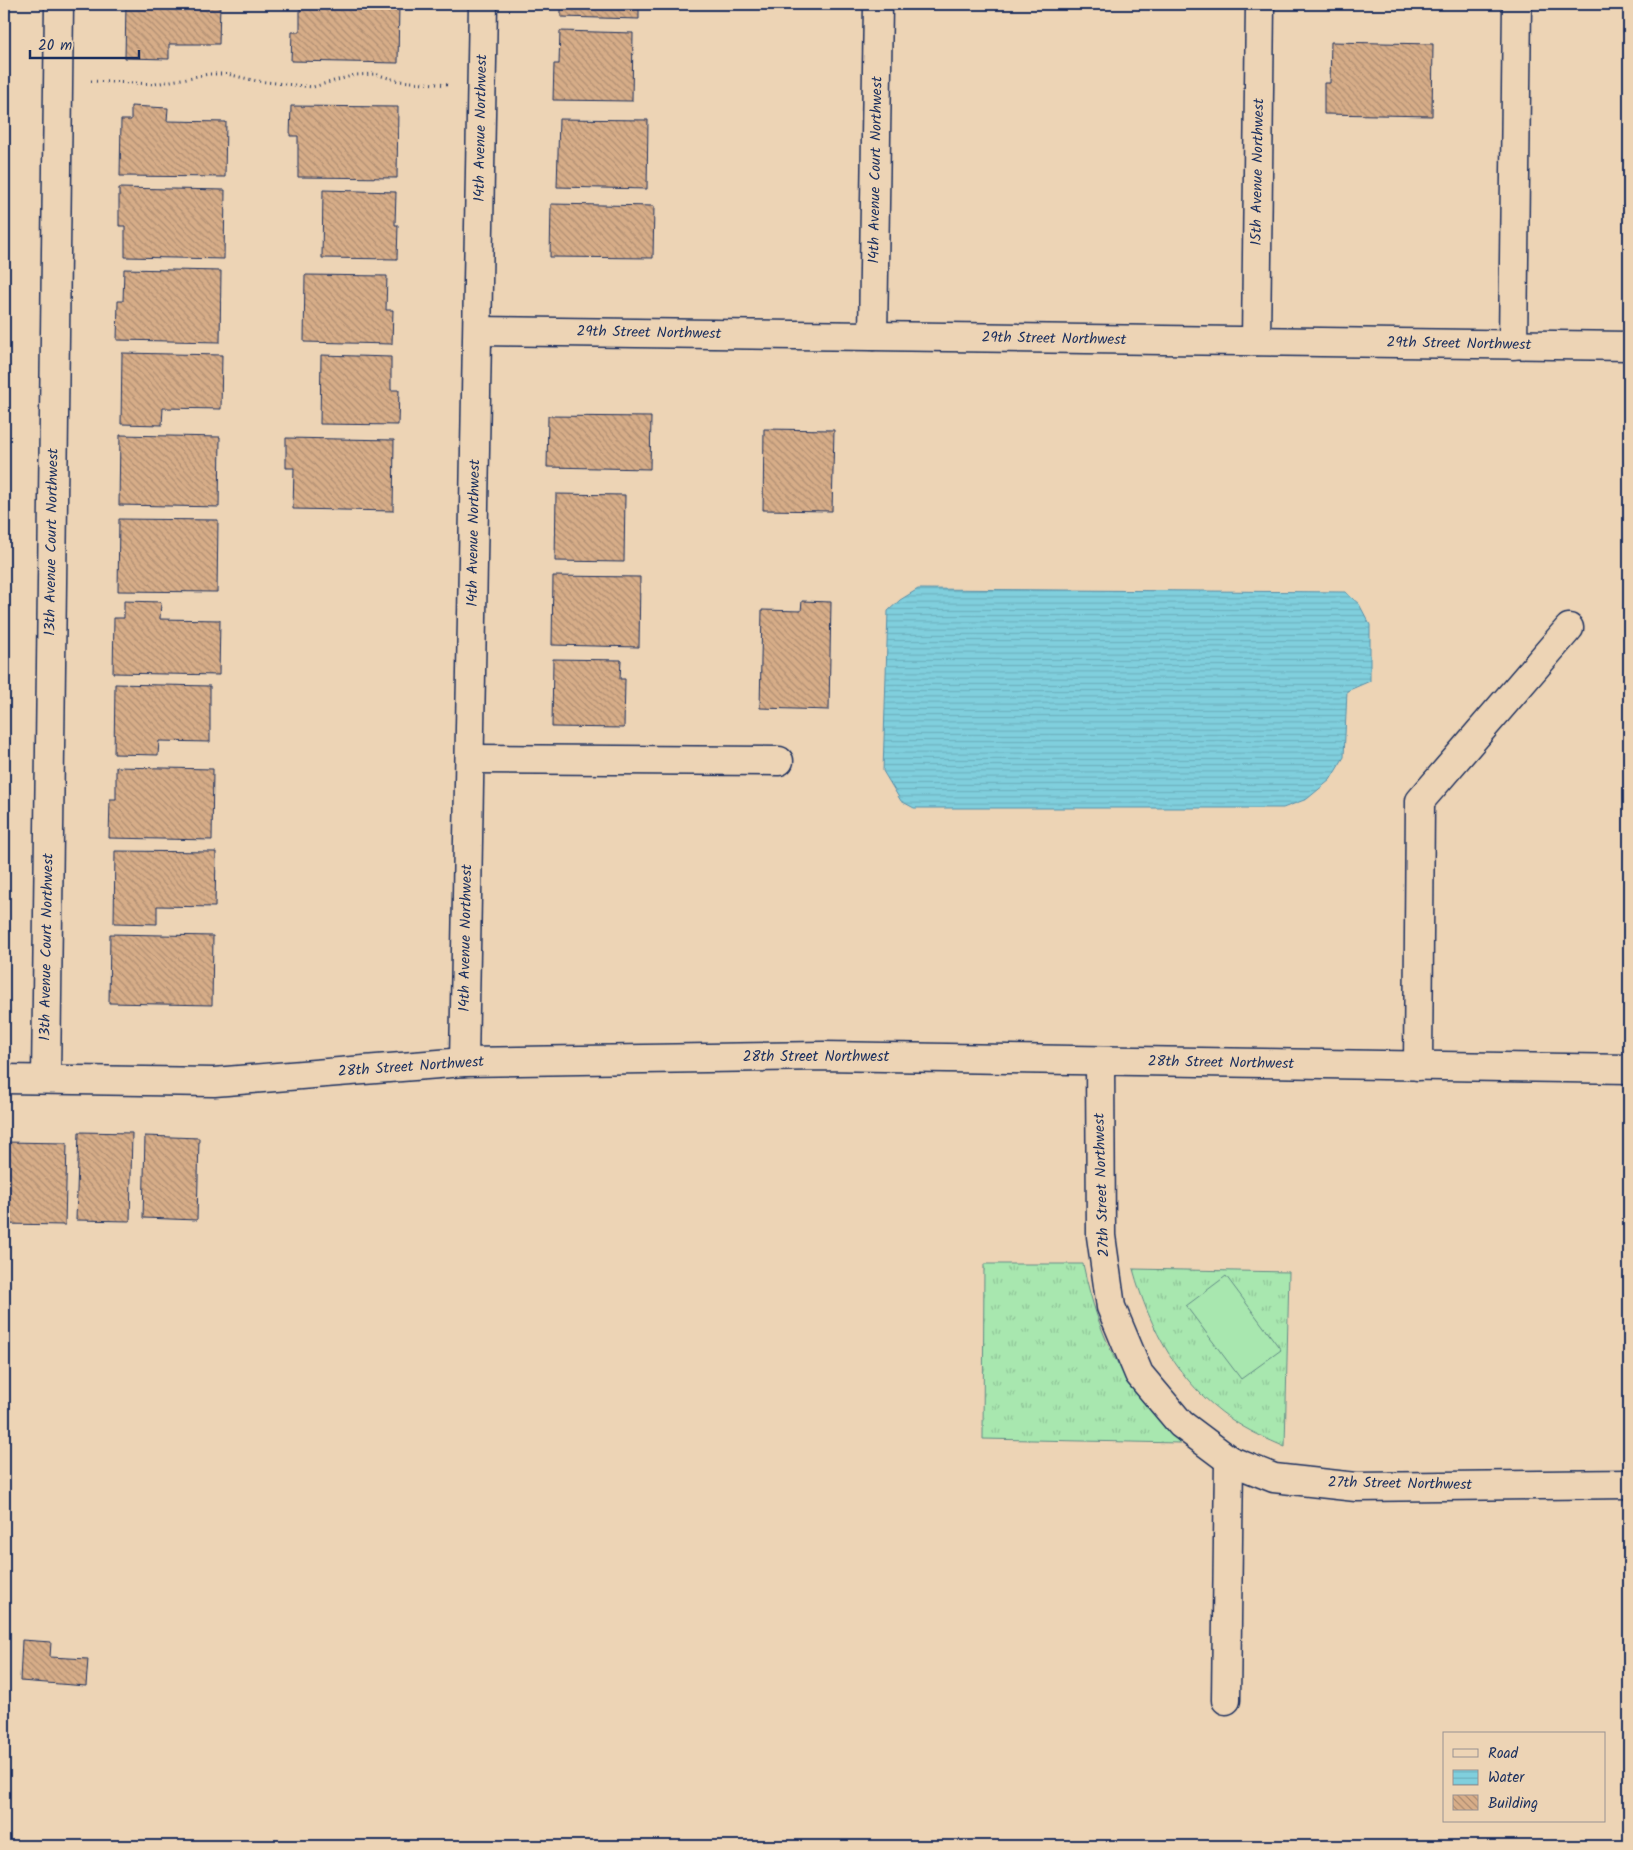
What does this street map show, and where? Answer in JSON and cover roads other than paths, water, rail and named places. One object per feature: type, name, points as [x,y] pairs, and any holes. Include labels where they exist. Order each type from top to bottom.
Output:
[{"type":"street","name":"13th Avenue Court Northwest","points":[[46,1079],[59,4]]},
{"type":"street","name":"14th Avenue Northwest","points":[[464,1062],[484,4]]},
{"type":"street","name":"14th Avenue Court Northwest","points":[[873,336],[878,4]]},
{"type":"street","name":"15th Avenue Northwest","points":[[1256,341],[1260,4]]},
{"type":"street","points":[[1512,345],[1517,4]]},
{"type":"street","name":"29th Street Northwest","points":[[478,331],[1629,346]]},
{"type":"street","points":[[1418,1066],[1420,801],[1569,628]]},
{"type":"street","points":[[470,759],[779,761]]},
{"type":"street","name":"28th Street Northwest","points":[[4,1079],[214,1082],[464,1062],[823,1056],[1629,1070]]},
{"type":"street","name":"27th Street Northwest","points":[[1100,1061],[1101,1236],[1111,1307],[1139,1374],[1181,1424],[1230,1460],[1274,1478],[1356,1487],[1629,1484]]},
{"type":"street","points":[[1226,1700],[1230,1460]]},
{"type":"water","points":[[918,589],[1345,592],[1359,604],[1370,625],[1370,681],[1347,691],[1344,757],[1330,780],[1307,799],[1283,808],[914,808],[901,801],[883,771],[888,611],[900,600]]}]
